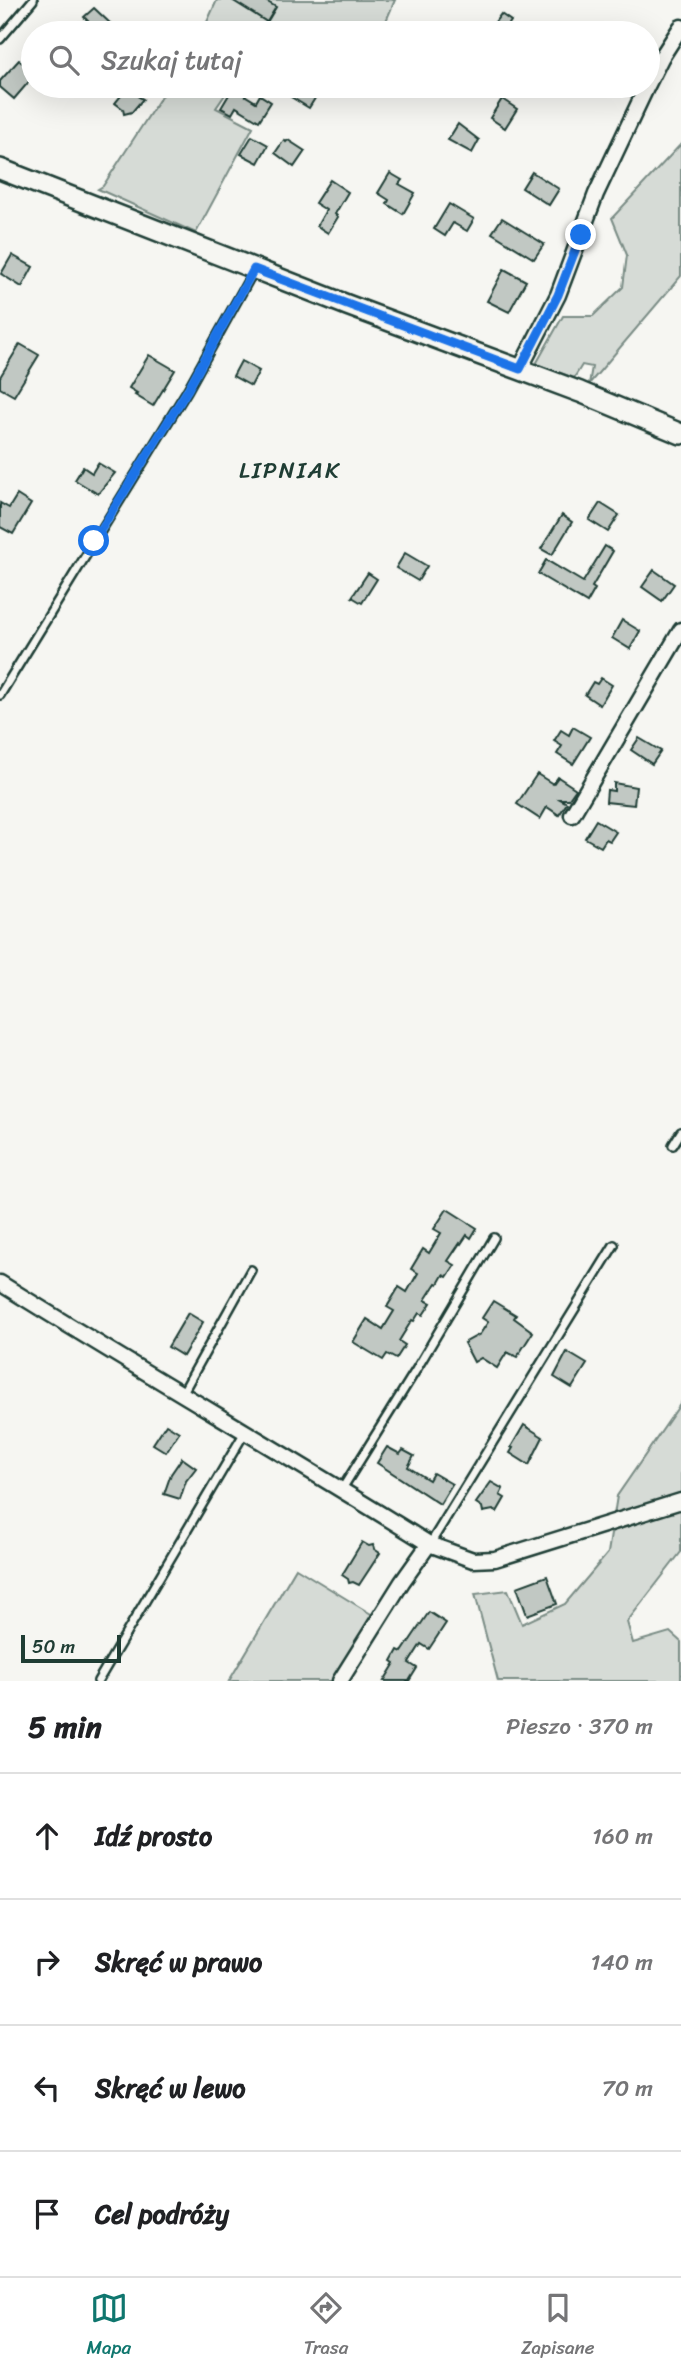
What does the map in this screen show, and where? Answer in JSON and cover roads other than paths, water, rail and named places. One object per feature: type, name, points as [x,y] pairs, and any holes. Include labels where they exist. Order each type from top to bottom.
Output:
[{"type":"street","points":[[660,60],[681,27]]},
{"type":"street","points":[[520,369],[563,285],[596,194],[641,98]]},
{"type":"street","points":[[0,169],[254,269],[520,369],[681,434]]},
{"type":"street","points":[[572,815],[681,630]]},
{"type":"street","points":[[0,1283],[429,1544],[473,1560],[495,1559],[681,1501]]},
{"type":"street","points":[[340,1681],[429,1544]]},
{"type":"lane","points":[[0,39],[33,0]]},
{"type":"lane","points":[[0,695],[187,391],[254,269]]},
{"type":"lane","points":[[673,1145],[681,1132]]},
{"type":"lane","points":[[341,1489],[416,1370],[494,1238]]},
{"type":"lane","points":[[429,1544],[614,1245]]},
{"type":"lane","points":[[181,1394],[251,1270]]},
{"type":"lane","points":[[98,1681],[245,1432]]},
{"type":"district","name":"LIPNIAK","points":[[290,470]]}]
